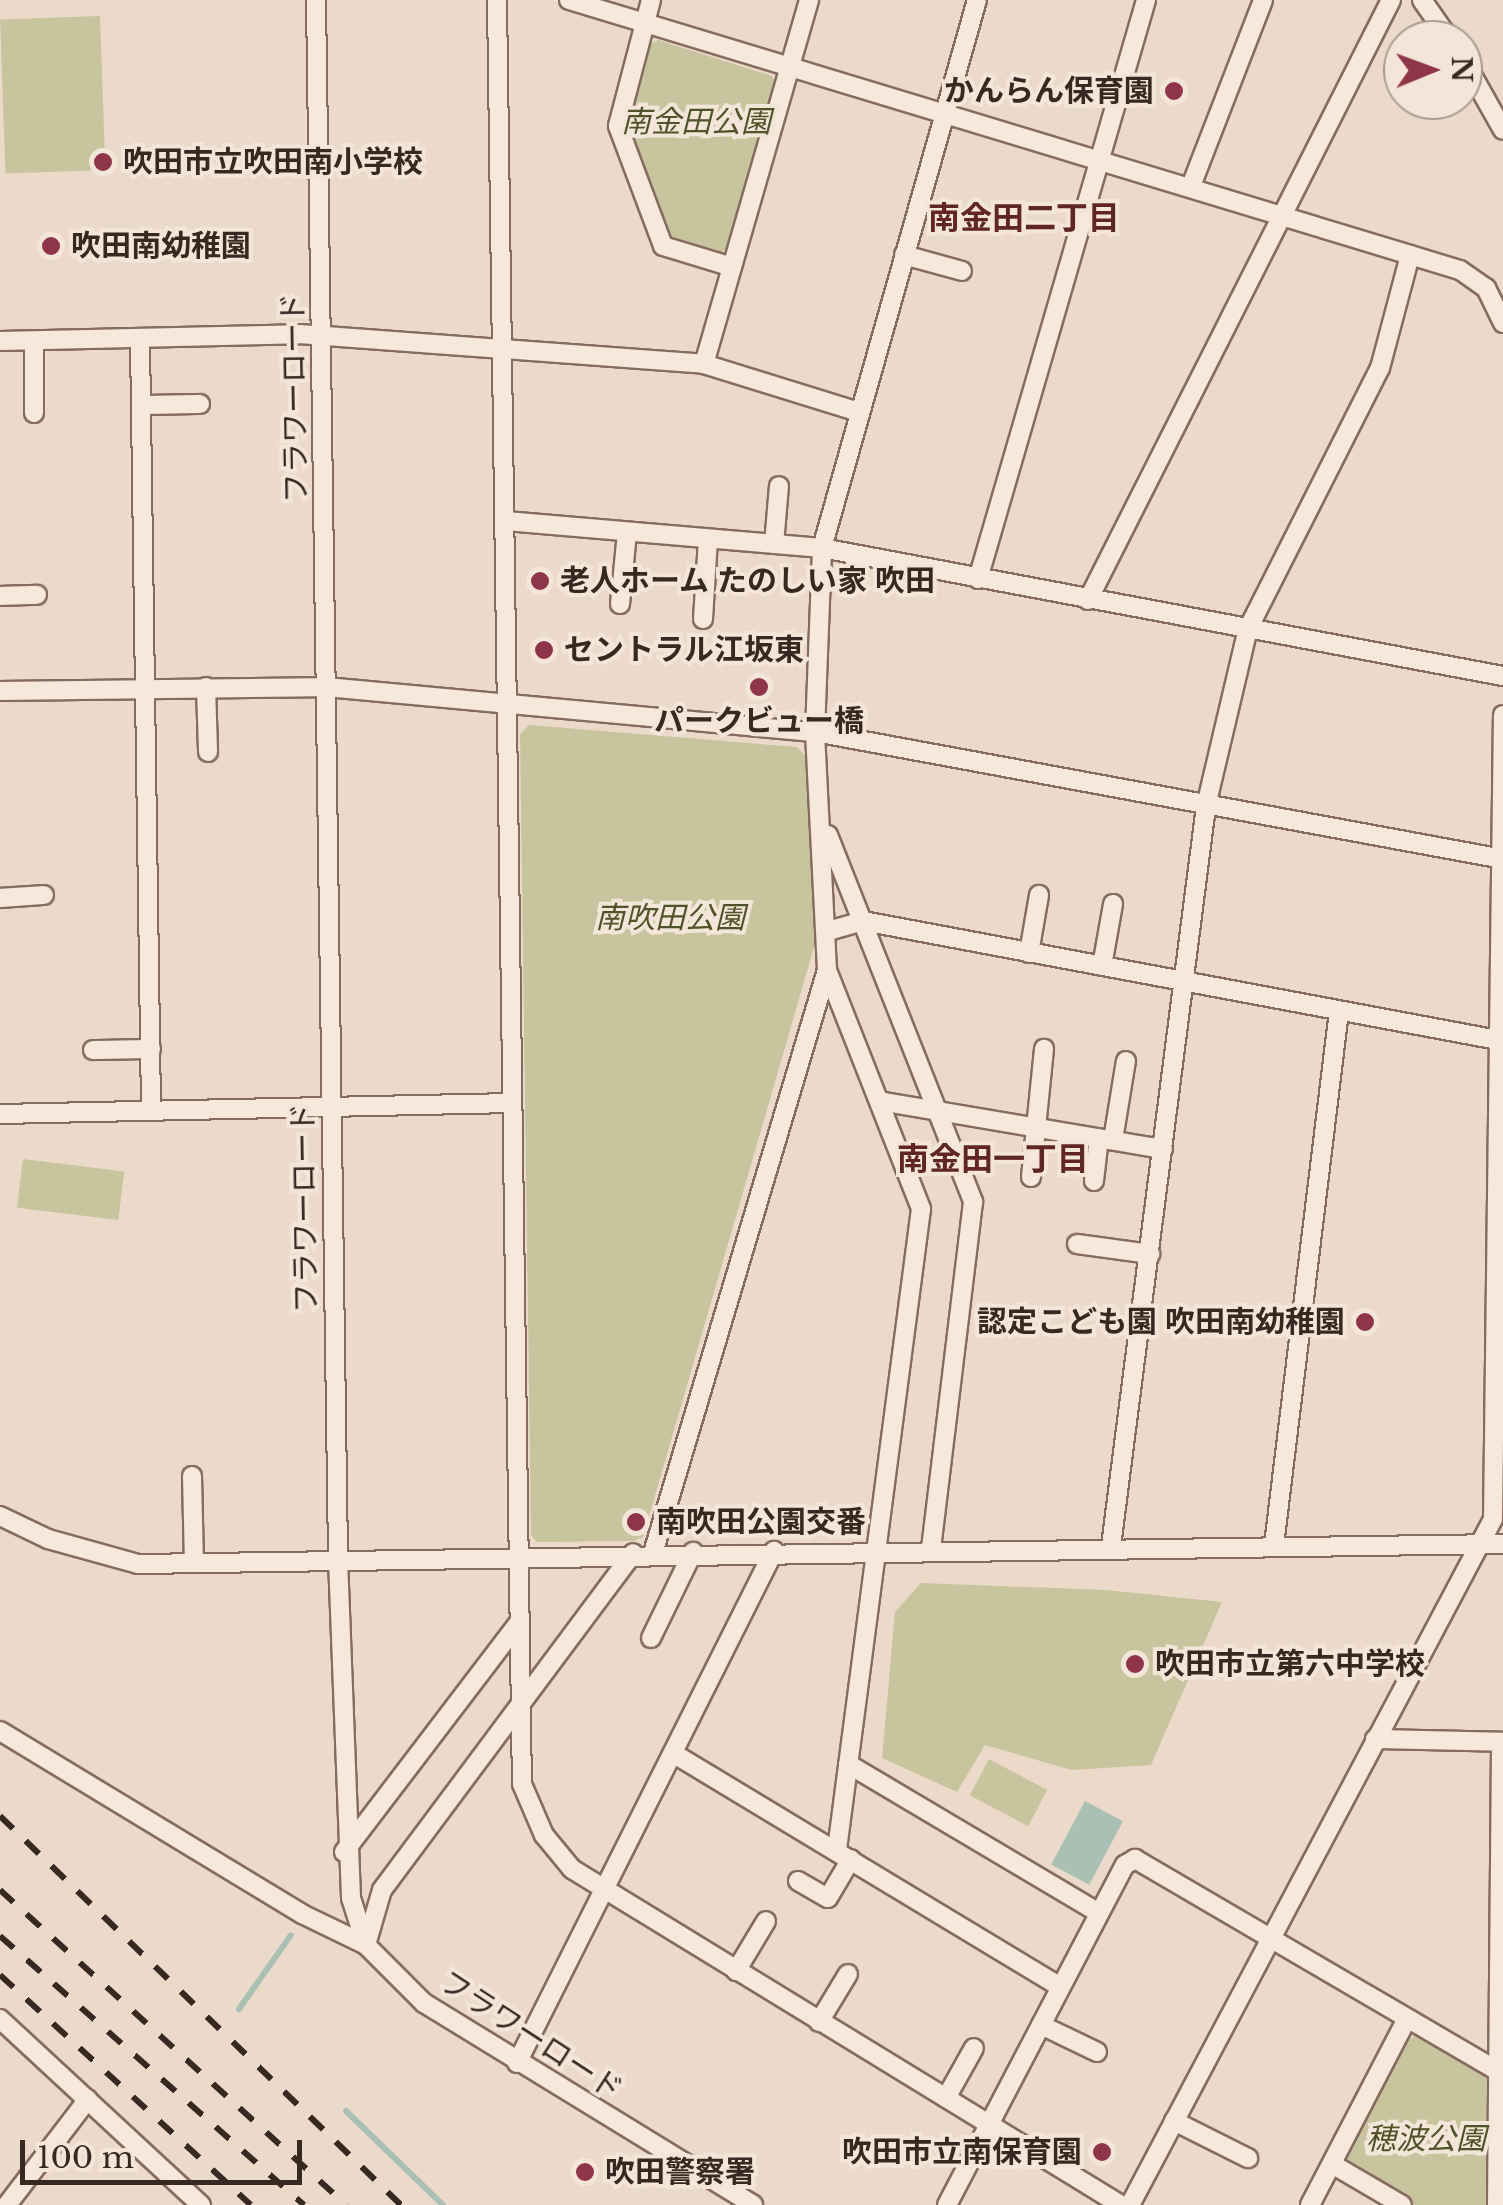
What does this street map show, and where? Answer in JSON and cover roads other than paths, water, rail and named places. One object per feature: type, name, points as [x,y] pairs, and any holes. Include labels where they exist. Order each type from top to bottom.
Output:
[{"type":"street","name":"フラワーロード","points":[[316,0],[344,1852],[366,1945],[424,2003],[753,2205]]},
{"type":"street","points":[[496,0],[522,1784],[544,1835],[572,1869],[1121,2205]]},
{"type":"street","points":[[569,0],[1410,254],[1478,281],[1503,323]]},
{"type":"street","points":[[651,0],[618,126],[662,246],[732,266]]},
{"type":"street","points":[[704,364],[810,0]]},
{"type":"street","points":[[654,1552],[827,970],[815,732],[822,548],[976,0]]},
{"type":"street","points":[[978,579],[1146,0]]},
{"type":"street","points":[[1190,186],[1263,0]]},
{"type":"street","points":[[1088,600],[1391,0]]},
{"type":"street","points":[[1483,94],[1503,130]]},
{"type":"street","points":[[1111,1546],[1206,806],[1248,629],[1380,368],[1410,254]]},
{"type":"street","points":[[904,255],[962,272]]},
{"type":"street","points":[[0,341],[321,336],[704,364],[859,412]]},
{"type":"street","points":[[140,340],[151,1111]]},
{"type":"street","points":[[34,341],[34,413]]},
{"type":"street","points":[[142,406],[200,404]]},
{"type":"street","points":[[774,544],[779,486]]},
{"type":"street","points":[[506,521],[822,548],[1503,676]]},
{"type":"street","points":[[620,604],[626,532]]},
{"type":"street","points":[[702,619],[708,539]]},
{"type":"street","points":[[0,596],[37,595]]},
{"type":"street","points":[[206,687],[208,752]]},
{"type":"street","points":[[0,691],[327,687],[815,732],[1503,858]]},
{"type":"street","points":[[1130,2205],[1493,1520],[1501,1481],[1503,714]]},
{"type":"street","points":[[822,822],[973,1202],[930,1549]]},
{"type":"street","points":[[0,898],[44,896]]},
{"type":"street","points":[[1029,953],[1039,896]]},
{"type":"street","points":[[1102,966],[1113,904]]},
{"type":"street","points":[[828,931],[863,922],[1502,1041]]},
{"type":"street","points":[[798,1881],[828,1898],[844,1854],[848,1764],[921,1209],[827,970]]},
{"type":"street","points":[[1274,1545],[1339,1011]]},
{"type":"street","points":[[94,1050],[151,1049]]},
{"type":"street","points":[[1032,1177],[1044,1049]]},
{"type":"street","points":[[1094,1181],[1126,1061]]},
{"type":"street","points":[[880,1100],[1164,1148]]},
{"type":"street","points":[[0,1114],[511,1103]]},
{"type":"street","points":[[1077,1244],[1150,1254]]},
{"type":"street","points":[[192,1476],[194,1562]]},
{"type":"street","points":[[0,1516],[48,1539],[138,1564],[654,1552],[1503,1544]]},
{"type":"street","points":[[517,2063],[676,1755],[774,1551]]},
{"type":"street","points":[[652,1638],[693,1552]]},
{"type":"street","points":[[0,1731],[302,1914],[366,1945],[378,1896],[518,1702],[633,1553]]},
{"type":"street","points":[[344,1852],[518,1623]]},
{"type":"street","points":[[1375,1739],[1502,1742],[1497,2205]]},
{"type":"street","points":[[676,1755],[1061,1987]]},
{"type":"street","points":[[848,1764],[1100,1913]]},
{"type":"street","points":[[947,2205],[1124,1865],[1135,1859],[1500,2074]]},
{"type":"street","points":[[736,1972],[766,1921]]},
{"type":"street","points":[[819,2022],[848,1974]]},
{"type":"street","points":[[1310,2205],[1407,2018]]},
{"type":"street","points":[[0,2019],[201,2205]]},
{"type":"street","points":[[1041,2025],[1097,2052]]},
{"type":"street","points":[[946,2098],[974,2048]]},
{"type":"street","points":[[7,2205],[88,2099]]},
{"type":"street","points":[[1174,2122],[1248,2158]]},
{"type":"street","points":[[1332,2164],[1402,2205]]},
{"type":"waterway","points":[[239,2009],[291,1935]]},
{"type":"waterway","points":[[346,2111],[443,2205]]},
{"type":"railway","points":[[0,1816],[401,2205]]},
{"type":"railway","points":[[0,1890],[346,2205]]},
{"type":"railway","points":[[0,1936],[304,2205]]},
{"type":"railway","points":[[0,1975],[251,2205]]},
{"type":"place","name":"かんらん保育園","points":[[1174,91]]},
{"type":"place","name":"吹田市立吹田南小学校","points":[[103,162]]},
{"type":"place","name":"吹田南幼稚園","points":[[51,246]]},
{"type":"place","name":"老人ホーム たのしい家 吹田","points":[[540,581]]},
{"type":"place","name":"セントラル江坂東","points":[[544,650]]},
{"type":"place","name":"パークビュー橋","points":[[759,687]]},
{"type":"place","name":"認定こども園 吹田南幼稚園","points":[[1365,1322]]},
{"type":"place","name":"南吹田公園交番","points":[[636,1522]]},
{"type":"place","name":"吹田市立第六中学校","points":[[1135,1664]]},
{"type":"place","name":"吹田市立南保育園","points":[[1102,2152]]},
{"type":"place","name":"吹田警察署","points":[[585,2172]]},
{"type":"district","name":"南金田二丁目","points":[[1024,218]]},
{"type":"district","name":"南金田一丁目","points":[[993,1159]]},
{"type":"park label","name":"南金田公園","points":[[696,122]]},
{"type":"park label","name":"南吹田公園","points":[[670,918]]},
{"type":"park label","name":"穂波公園","points":[[1426,2139]]}]
